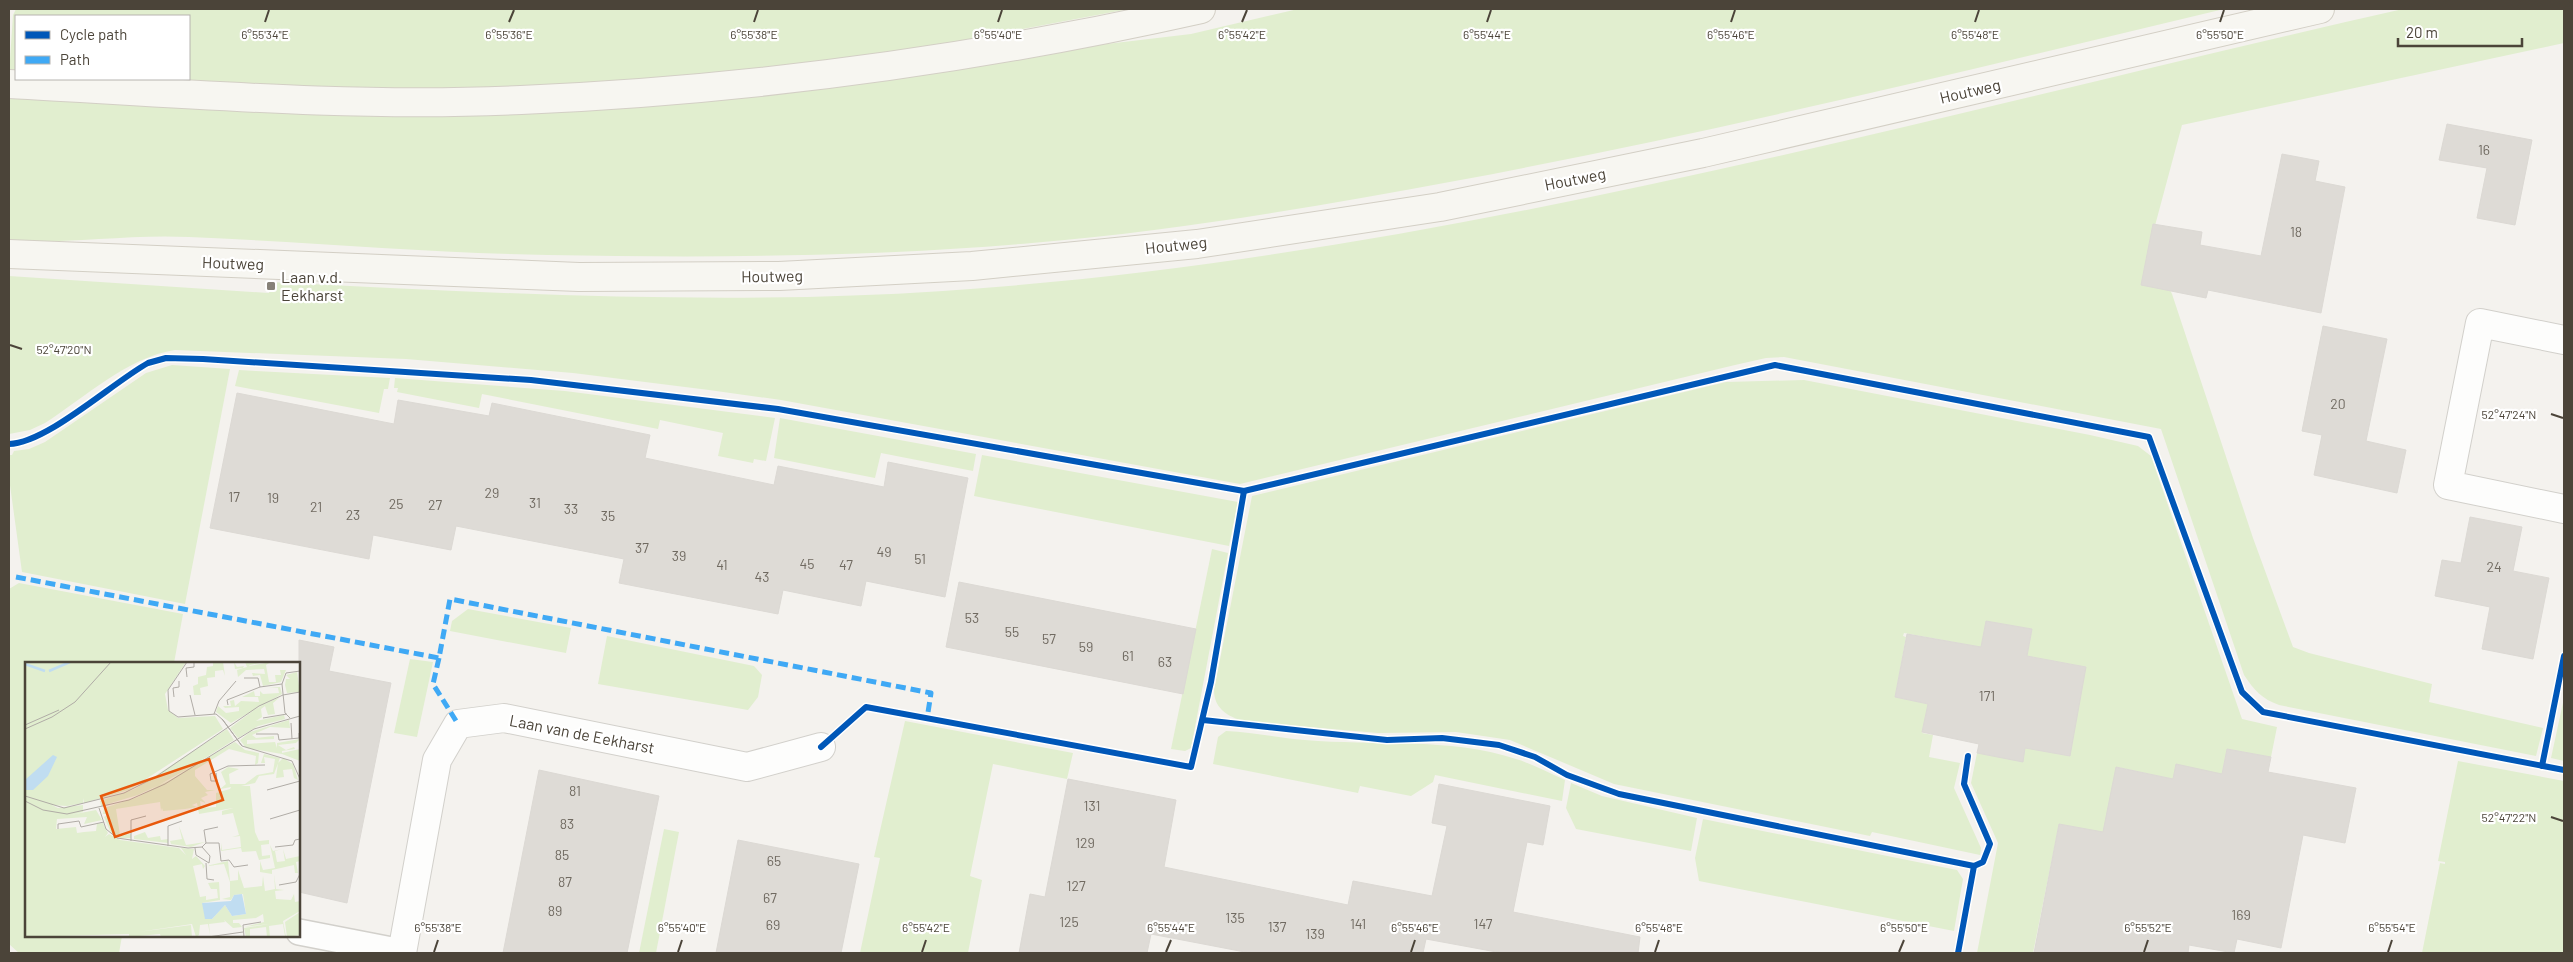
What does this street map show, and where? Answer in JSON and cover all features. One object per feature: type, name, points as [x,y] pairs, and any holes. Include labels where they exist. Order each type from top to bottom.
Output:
[{"type":"street","points":[[9,84],[329,101],[539,99],[758,84],[1017,44],[1201,9]]},
{"type":"street","name":"Houtweg","points":[[9,254],[579,277],[769,276],[972,266],[1197,244],[1440,206],[1703,153],[2320,9]]},
{"type":"street","points":[[2564,340],[2480,323],[2448,485],[2564,509]]},
{"type":"street","name":"Laan van de Eekharst","points":[[402,952],[437,760],[458,724],[504,718],[747,766],[821,747]]},
{"type":"lane","points":[[300,932],[402,952]]},
{"type":"green space","points":[[16,9],[1129,9],[912,50],[785,68],[515,90],[355,91],[127,80],[190,80],[190,15],[15,15],[15,74],[9,74],[13,15]]},
{"type":"green space","points":[[1298,9],[2224,9],[1841,100],[1552,162],[1297,209],[1085,238],[972,248],[851,254],[730,256],[503,254],[166,236],[32,242],[9,241],[9,95],[220,108],[1005,56],[1191,34]]},
{"type":"green space","points":[[2403,9],[2564,9],[2564,43],[2182,125],[2149,248],[2172,294],[2253,538],[2293,647],[2309,653],[2432,684],[2429,702],[2543,728],[2536,756],[2279,705],[2259,693],[2244,675],[2161,429],[1784,357],[1766,358],[1735,365],[1240,484],[781,400],[573,373],[406,359],[175,350],[158,354],[123,370],[45,423],[30,430],[9,434],[9,276],[269,293],[270,282],[522,294],[691,298],[859,295],[943,291],[1128,274],[1312,248],[1495,216],[1678,178]]},
{"type":"green space","points":[[172,365],[230,369],[185,604],[22,572],[9,478],[9,455],[12,455],[14,451],[29,449],[45,442],[146,373]]},
{"type":"green space","points":[[239,370],[390,378],[388,389],[384,389],[379,413],[235,386]]},
{"type":"green space","points":[[395,378],[565,391],[775,418],[766,461],[754,459],[753,463],[718,456],[723,433],[660,420],[658,429],[482,394],[479,408],[397,392],[398,388],[394,388]]},
{"type":"green space","points":[[1804,380],[2138,446],[2151,456],[2242,719],[2277,727],[2271,757],[2227,749],[2221,779],[2176,765],[2173,779],[2117,767],[2148,836],[2093,849],[2096,831],[2059,824],[2033,953],[1977,953],[1998,843],[1971,783],[1977,753],[2023,761],[2025,748],[2086,667],[2027,656],[2032,629],[1986,621],[1981,647],[1904,633],[1903,636],[1906,637],[1895,697],[1928,704],[1922,733],[1933,735],[1929,757],[1960,763],[1954,788],[1981,848],[1980,855],[1872,832],[1870,836],[1614,784],[1510,740],[1456,732],[1378,733],[1248,722],[1224,712],[1217,703],[1214,690],[1252,496],[1726,382]]},
{"type":"green space","points":[[780,418],[976,454],[973,471],[881,453],[875,478],[774,458]]},
{"type":"green space","points":[[982,455],[1238,502],[1229,546],[974,496]]},
{"type":"green space","points":[[1212,549],[1228,553],[1191,748],[1185,751],[1171,749]]},
{"type":"green space","points":[[19,583],[183,614],[174,662],[25,662],[25,937],[122,937],[119,953],[19,953],[9,944],[9,589]]},
{"type":"green space","points":[[468,609],[571,628],[566,653],[450,631],[452,621]]},
{"type":"green space","points":[[607,636],[754,666],[762,675],[758,697],[748,710],[598,684]]},
{"type":"green space","points":[[410,659],[433,662],[417,737],[394,733]]},
{"type":"green space","points":[[2564,698],[2564,761],[2551,758]]},
{"type":"green space","points":[[905,721],[1073,753],[1067,779],[993,764],[970,876],[982,880],[968,953],[860,953],[880,858],[874,857]]},
{"type":"green space","points":[[1226,731],[1331,742],[1438,745],[1491,752],[1522,761],[1565,780],[1562,801],[1435,775],[1433,782],[1411,796],[1360,786],[1358,793],[1213,764],[1218,737]]},
{"type":"green space","points":[[2458,761],[2564,781],[2564,953],[2422,953],[2440,863],[2445,864],[2445,862],[2438,861]]},
{"type":"green space","points":[[1571,783],[1602,796],[1697,818],[1691,851],[1576,829],[1566,808]]},
{"type":"green space","points":[[1703,819],[1957,870],[1963,879],[1954,931],[1699,881],[1695,858]]},
{"type":"green space","points":[[664,829],[679,832],[656,953],[639,953]]},
{"type":"building","points":[[2447,124],[2532,140],[2515,225],[2477,218],[2487,168],[2439,160]]},
{"type":"building","points":[[2282,154],[2319,161],[2315,181],[2345,187],[2321,313],[2208,290],[2206,298],[2141,285],[2153,224],[2202,232],[2200,245],[2261,256]]},
{"type":"building","points":[[2323,326],[2387,339],[2366,441],[2406,450],[2397,493],[2314,475],[2322,435],[2302,431]]},
{"type":"building","points":[[237,393],[394,424],[398,400],[489,416],[492,403],[650,435],[645,458],[774,485],[778,466],[884,487],[888,462],[968,478],[945,597],[866,581],[861,606],[783,590],[778,614],[619,583],[624,559],[456,526],[451,550],[373,535],[369,559],[210,528]]},
{"type":"building","points":[[2470,517],[2522,527],[2513,571],[2549,578],[2533,659],[2482,649],[2490,607],[2435,596],[2442,560],[2461,563]]},
{"type":"building","points":[[959,582],[1196,629],[1183,694],[946,647]]},
{"type":"building","points":[[1986,621],[2032,629],[2027,656],[2086,667],[2070,756],[2025,748],[2023,762],[1977,753],[1979,744],[1922,732],[1928,704],[1895,697],[1907,634],[1981,647]]},
{"type":"building","points":[[299,640],[334,647],[329,671],[391,683],[347,903],[300,892]]},
{"type":"building","points":[[2227,749],[2271,757],[2268,772],[2356,788],[2345,843],[2303,835],[2281,948],[2237,939],[2234,953],[2189,945],[2188,953],[2034,953],[2059,824],[2103,832],[2116,767],[2173,779],[2176,764],[2222,774]]},
{"type":"building","points":[[539,770],[659,796],[627,953],[503,953]]},
{"type":"building","points":[[1068,779],[1176,800],[1164,867],[1348,905],[1353,881],[1432,896],[1447,826],[1432,823],[1439,784],[1550,806],[1543,845],[1527,842],[1513,912],[1640,937],[1638,953],[1502,953],[1426,939],[1423,953],[1250,953],[1151,934],[1147,953],[1019,953],[1030,894],[1045,897]]},
{"type":"building","points":[[738,840],[859,864],[841,953],[716,953]]},
{"type":"marked path","points":[[16,577],[439,658],[450,599],[931,693],[927,719]]},
{"type":"marked path","points":[[439,658],[433,684],[458,724]]},
{"type":"cycle path","points":[[9,444],[42,434],[148,363],[166,358],[203,359],[531,380],[778,409],[1244,491],[1211,682],[1191,767],[866,707],[821,747]]},
{"type":"cycle path","points":[[1244,491],[1775,365],[2149,437],[2242,692],[2263,712],[2564,770]]},
{"type":"cycle path","points":[[2542,766],[2564,656]]},
{"type":"cycle path","points":[[1203,720],[1387,740],[1442,738],[1499,745],[1535,757],[1567,775],[1619,794],[1974,866],[1958,953]]},
{"type":"cycle path","points":[[1968,756],[1964,784],[1990,844],[1983,862],[1974,866]]},
{"type":"place","name":"Laan v.d. Eekharst","points":[[271,286]]}]
